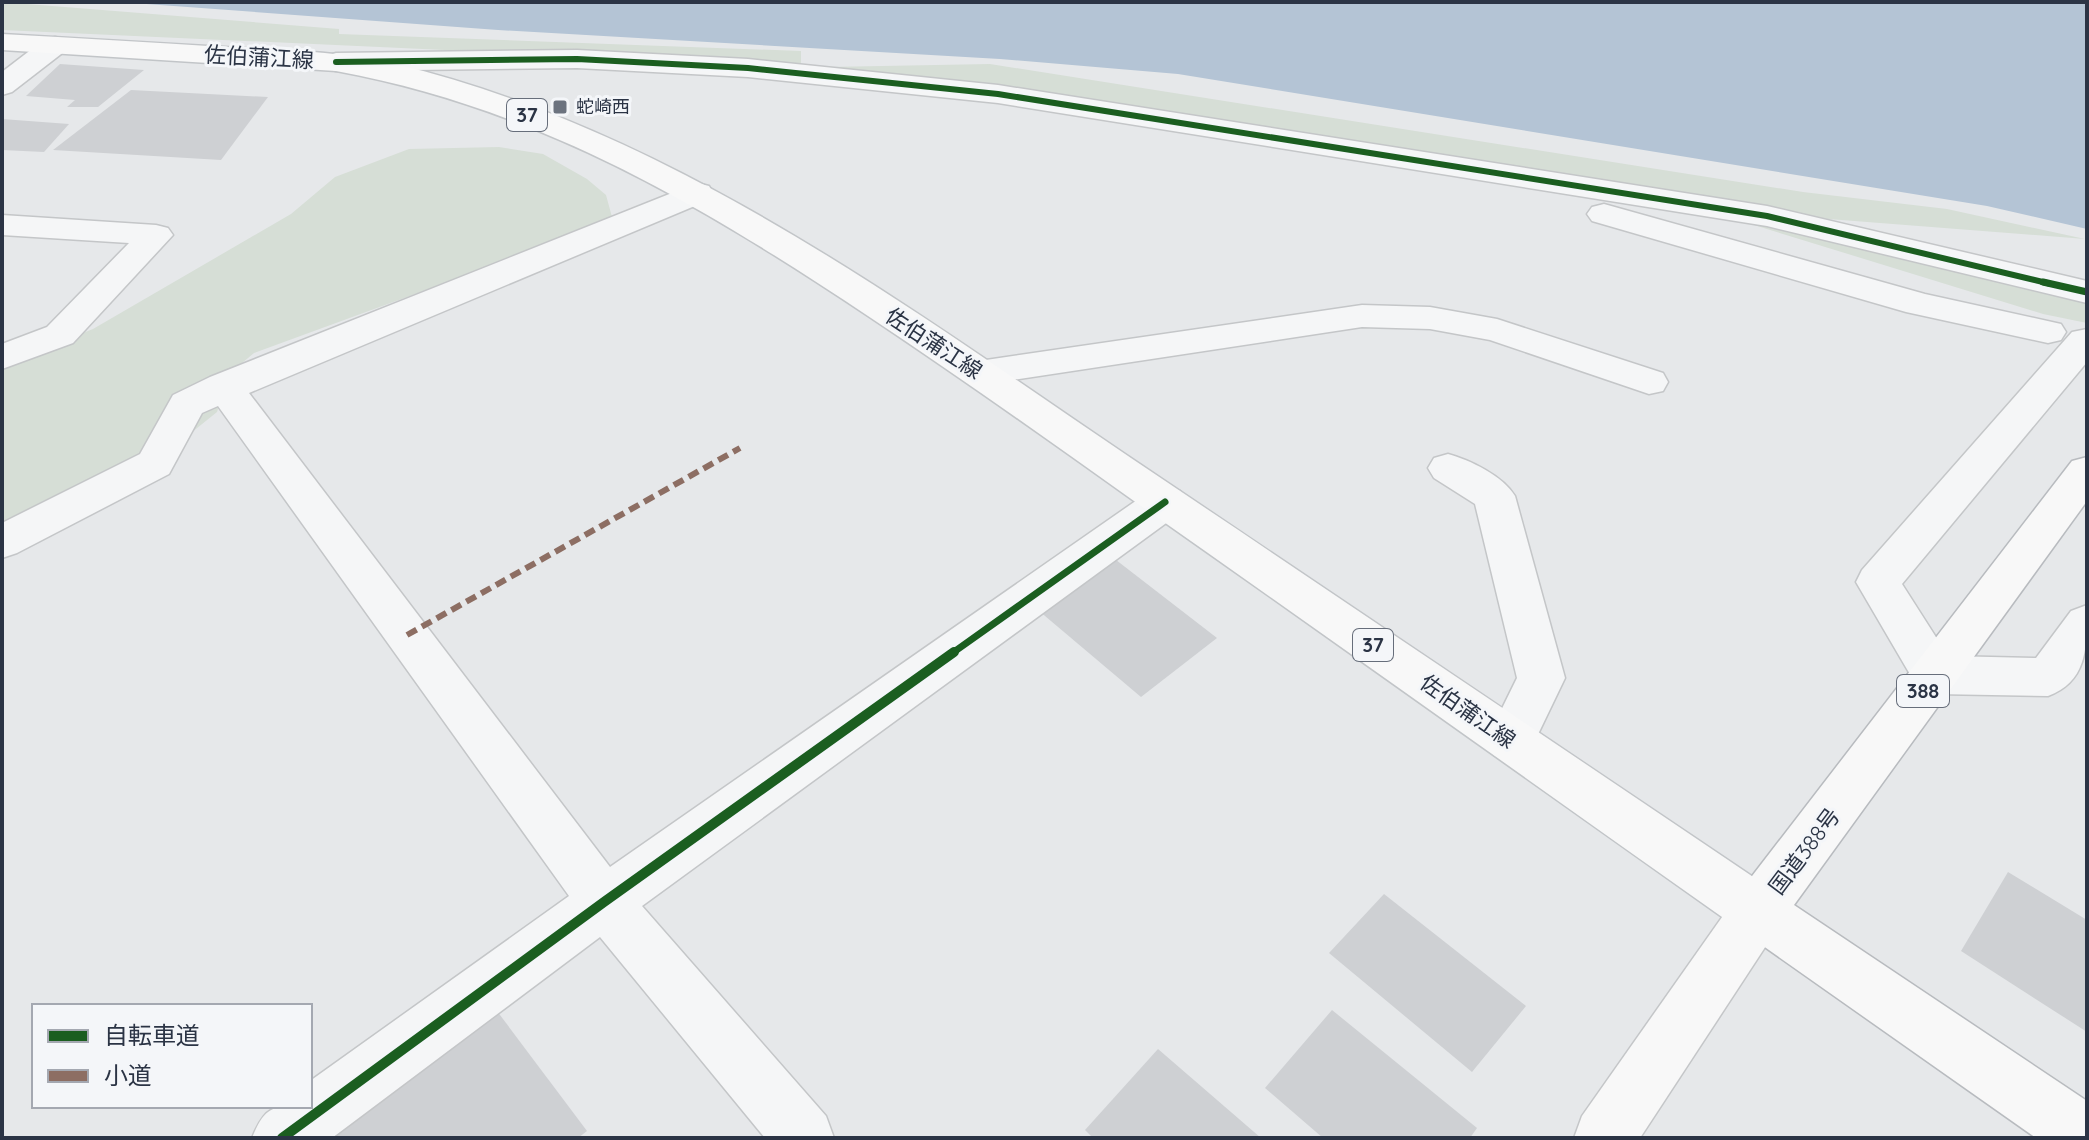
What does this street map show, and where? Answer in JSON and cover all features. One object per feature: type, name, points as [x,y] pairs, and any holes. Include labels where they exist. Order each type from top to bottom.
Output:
[{"type":"main road","name":"佐伯蒲江線","points":[[2,42],[336,62],[446,87],[514,110],[567,130],[697,193],[801,256],[979,373],[1758,911]]},
{"type":"main road","name":"国道388号","points":[[2087,471],[1758,911],[2087,1137]]},
{"type":"main road","points":[[1604,1138],[1758,911]]},
{"type":"street","points":[[2,86],[55,45]]},
{"type":"street","points":[[336,62],[577,59],[748,68],[951,89],[1397,155],[1767,216],[2087,292]]},
{"type":"street","points":[[336,62],[940,100],[1216,141],[1594,211],[1919,304],[2073,338]]},
{"type":"street","points":[[2,542],[155,464],[187,404],[224,386],[697,193]]},
{"type":"street","points":[[1635,195],[2073,338]]},
{"type":"street","points":[[2,225],[156,235],[60,335],[2,357]]},
{"type":"street","points":[[979,373],[1362,316],[1430,318],[1497,330],[1649,382]]},
{"type":"street","points":[[2073,338],[1878,582],[1935,675],[2048,677],[2087,623]]},
{"type":"street","points":[[224,386],[604,902],[804,1138]]},
{"type":"street","points":[[1448,468],[1494,496],[1541,678],[1511,741]]},
{"type":"street","points":[[282,1138],[604,902],[1165,502]]},
{"type":"shaded area","points":[[2,2],[339,29],[339,34],[801,51],[801,66],[2,30]]},
{"type":"shaded area","points":[[990,64],[1803,192],[1947,209],[2085,239],[1803,217],[827,67]]},
{"type":"shaded area","points":[[499,147],[543,154],[587,179],[606,195],[612,217],[587,231],[254,353],[230,373],[217,412],[191,433],[2,531],[2,365],[93,329],[291,214],[335,177],[409,149]]},
{"type":"shaded area","points":[[1731,218],[2087,298],[2087,323],[2043,314]]},
{"type":"water","points":[[119,2],[2087,2],[2087,229],[1987,206],[1178,74],[1000,59],[498,30]]},
{"type":"building","points":[[60,64],[144,70],[98,107],[67,107],[75,100],[26,96]]},
{"type":"building","points":[[131,90],[268,97],[221,160],[53,150]]},
{"type":"building","points":[[2,119],[69,124],[44,152],[2,150]]},
{"type":"building","points":[[1107,553],[1217,638],[1141,697],[1032,605]]},
{"type":"building","points":[[2008,872],[2087,920],[2087,1032],[1961,951]]},
{"type":"building","points":[[1384,894],[1526,1006],[1472,1072],[1329,953]]},
{"type":"building","points":[[494,1007],[587,1131],[578,1138],[320,1138]]},
{"type":"building","points":[[1332,1010],[1477,1128],[1470,1138],[1323,1138],[1265,1088]]},
{"type":"building","points":[[1158,1049],[1261,1138],[1093,1138],[1085,1130]]},
{"type":"marked path","points":[[407,635],[740,448]]},
{"type":"cycle path","points":[[336,62],[577,59],[748,68],[998,94],[1767,216],[2087,292]]},
{"type":"cycle path","points":[[282,1138],[604,902],[1165,502]]},
{"type":"place","name":"蛇崎西","points":[[560,107]]}]
